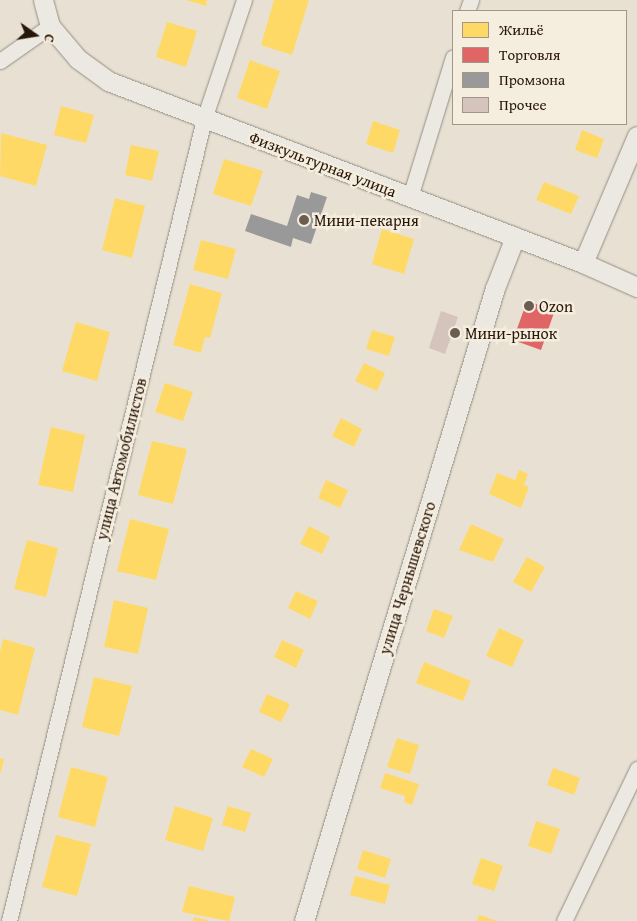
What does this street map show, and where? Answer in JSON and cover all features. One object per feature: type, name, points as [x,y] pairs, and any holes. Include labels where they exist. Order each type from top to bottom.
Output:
[{"type":"street","name":"Физкультурная улица","points":[[43,0],[50,26],[78,59],[108,81],[583,263],[637,287]]},
{"type":"street","name":"улица Автомобилистов","points":[[10,921],[204,119],[244,0]]},
{"type":"street","points":[[0,61],[50,26]]},
{"type":"street","points":[[410,197],[452,60]]},
{"type":"street","points":[[583,263],[637,136]]},
{"type":"street","name":"улица Чернышевского","points":[[304,921],[495,288],[515,237]]},
{"type":"street","points":[[564,921],[637,769]]},
{"type":"building: Жильё","points":[[186,0],[207,0],[206,6]]},
{"type":"building: Жильё","points":[[274,0],[309,0],[292,55],[261,45]]},
{"type":"building: Жильё","points":[[167,22],[197,31],[186,67],[156,57]]},
{"type":"building: Жильё","points":[[250,60],[280,71],[267,109],[237,98]]},
{"type":"building: Жильё","points":[[61,106],[94,115],[86,143],[54,135]]},
{"type":"building: Жильё","points":[[373,121],[400,130],[393,153],[366,144]]},
{"type":"building: Жильё","points":[[582,130],[604,139],[597,158],[575,150]]},
{"type":"building: Жильё","points":[[1,133],[47,145],[36,186],[0,176]]},
{"type":"building: Жильё","points":[[131,145],[159,151],[152,181],[125,175]]},
{"type":"building: Жильё","points":[[224,159],[263,171],[251,206],[213,194]]},
{"type":"building: Жильё","points":[[544,182],[579,196],[571,214],[536,200]]},
{"type":"building: Жильё","points":[[115,198],[145,206],[132,258],[102,250]]},
{"type":"building: Жильё","points":[[382,229],[414,239],[404,274],[372,264]]},
{"type":"building: Жильё","points":[[201,240],[236,249],[228,279],[193,270]]},
{"type":"building: Жильё","points":[[190,284],[222,293],[210,338],[205,337],[201,353],[173,345]]},
{"type":"building: Жильё","points":[[76,322],[110,332],[97,381],[62,371]]},
{"type":"building: Жильё","points":[[372,330],[395,337],[389,356],[366,349]]},
{"type":"building: Жильё","points":[[364,363],[385,373],[377,391],[355,381]]},
{"type":"building: Жильё","points":[[165,383],[193,392],[183,421],[155,412]]},
{"type":"building: Жильё","points":[[341,418],[362,429],[354,447],[332,436]]},
{"type":"building: Жильё","points":[[51,427],[85,435],[73,492],[38,485]]},
{"type":"building: Жильё","points":[[152,441],[187,449],[173,504],[138,495]]},
{"type":"building: Жильё","points":[[519,470],[528,474],[524,485],[529,487],[521,508],[489,494],[497,473],[515,480]]},
{"type":"building: Жильё","points":[[326,480],[348,490],[340,508],[318,498]]},
{"type":"building: Жильё","points":[[130,519],[169,529],[156,580],[117,571]]},
{"type":"building: Жильё","points":[[471,524],[504,539],[493,562],[459,550]]},
{"type":"building: Жильё","points":[[309,526],[330,537],[322,554],[300,544]]},
{"type":"building: Жильё","points":[[27,540],[58,548],[46,597],[14,589]]},
{"type":"building: Жильё","points":[[527,557],[545,567],[531,592],[513,582]]},
{"type":"building: Жильё","points":[[296,591],[318,601],[310,619],[288,608]]},
{"type":"building: Жильё","points":[[114,600],[148,608],[138,654],[104,647]]},
{"type":"building: Жильё","points":[[434,609],[453,616],[444,638],[426,631]]},
{"type":"building: Жильё","points":[[499,628],[524,640],[512,667],[486,656]]},
{"type":"building: Жильё","points":[[3,639],[35,648],[18,715],[0,710],[0,652]]},
{"type":"building: Жильё","points":[[282,640],[304,650],[296,668],[274,657]]},
{"type":"building: Жильё","points":[[424,662],[471,681],[463,701],[416,683]]},
{"type":"building: Жильё","points":[[94,677],[132,686],[119,736],[82,727]]},
{"type":"building: Жильё","points":[[267,694],[290,704],[281,722],[259,712]]},
{"type":"building: Жильё","points":[[397,738],[419,745],[410,774],[387,767]]},
{"type":"building: Жильё","points":[[251,749],[273,759],[264,777],[242,767]]},
{"type":"building: Жильё","points":[[0,758],[4,759],[1,772],[0,772]]},
{"type":"building: Жильё","points":[[71,767],[108,777],[95,827],[58,817]]},
{"type":"building: Жильё","points":[[553,768],[580,778],[574,795],[547,785]]},
{"type":"building: Жильё","points":[[385,773],[419,784],[412,805],[404,802],[405,796],[380,788]]},
{"type":"building: Жильё","points":[[175,806],[213,818],[203,851],[165,840]]},
{"type":"building: Жильё","points":[[228,806],[251,813],[245,832],[222,825]]},
{"type":"building: Жильё","points":[[536,821],[560,829],[551,854],[528,846]]},
{"type":"building: Жильё","points":[[56,835],[91,844],[77,896],[42,887]]},
{"type":"building: Жильё","points":[[363,850],[391,859],[385,878],[357,869]]},
{"type":"building: Жильё","points":[[481,858],[503,866],[494,891],[472,884]]},
{"type":"building: Жильё","points":[[355,876],[390,885],[385,904],[350,895]]},
{"type":"building: Жильё","points":[[189,886],[235,897],[229,921],[182,912]]},
{"type":"building: Жильё","points":[[479,915],[498,921],[477,921]]},
{"type":"building: Жильё","points":[[194,917],[208,920],[208,921],[193,921]]},
{"type":"building: Торговля","points":[[527,301],[555,310],[541,350],[513,340]]},
{"type":"building: Промзона","name":"Мини-пекарня","points":[[311,192],[327,197],[311,244],[293,238],[291,247],[245,231],[251,214],[287,226],[297,195],[309,199]]},
{"type":"building: Прочее","points":[[441,311],[458,317],[445,354],[429,348]]},
{"type":"place","name":"Мини-пекарня","points":[[304,220]]},
{"type":"place","name":"Ozon","points":[[529,306]]},
{"type":"place","name":"Мини-рынок","points":[[455,333]]}]
